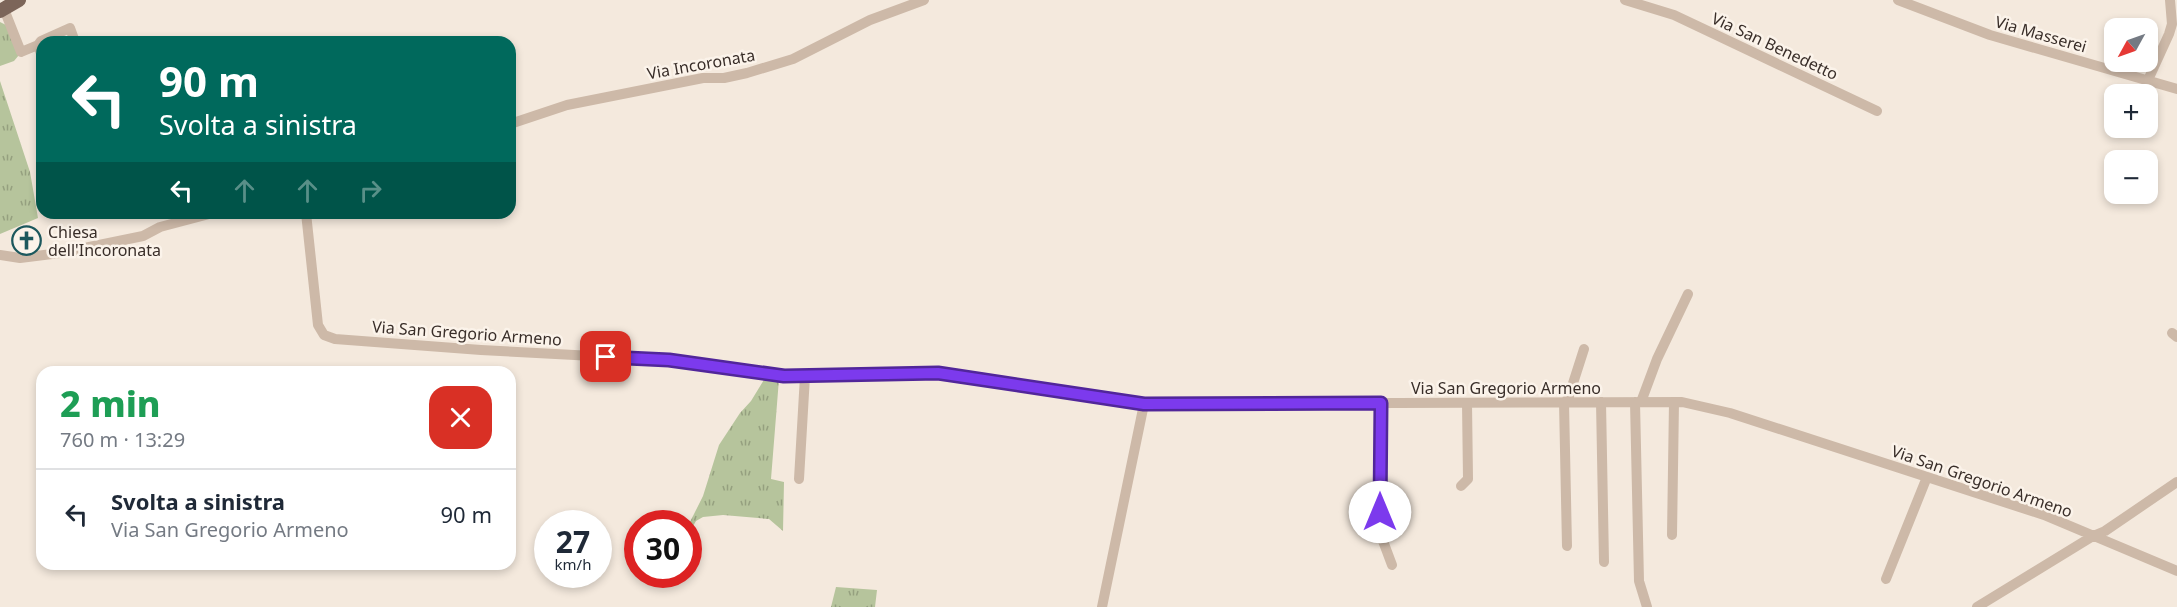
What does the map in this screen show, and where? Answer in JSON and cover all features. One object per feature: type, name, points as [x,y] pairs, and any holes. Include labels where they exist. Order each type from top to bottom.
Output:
[{"type":"street","name":"Via Incoronata","points":[[516,122],[567,105],[703,78],[724,78],[747,73],[793,59],[870,20],[924,0]]},
{"type":"street","name":"Via San Benedetto","points":[[1625,0],[1674,15],[1877,111]]},
{"type":"street","name":"Via Masserei","points":[[1898,0],[1990,35],[2177,89]]},
{"type":"street","points":[[2148,80],[2172,24],[2170,0]]},
{"type":"street","points":[[8,5],[21,52],[36,51]]},
{"type":"street","points":[[52,36],[70,28],[73,36]]},
{"type":"street","points":[[0,255],[20,258],[60,253],[143,236],[160,227],[190,219]]},
{"type":"street","name":"Via San Gregorio Armeno","points":[[307,219],[318,325],[324,335],[335,339],[481,350],[669,360],[764,374],[805,376],[938,373],[1144,404],[1565,402],[1692,404],[1730,413],[2044,515],[2177,571]]},
{"type":"street","points":[[1647,607],[1639,581],[1638,402],[1688,294]]},
{"type":"street","points":[[1567,546],[1565,402],[1584,349]]},
{"type":"street","points":[[799,479],[805,376]]},
{"type":"street","points":[[1601,402],[1604,562]]},
{"type":"street","points":[[1672,535],[1674,402]]},
{"type":"street","points":[[1381,403],[1380,533],[1392,565]]},
{"type":"street","points":[[1461,486],[1468,479],[1467,403]]},
{"type":"street","points":[[1102,607],[1144,404]]},
{"type":"street","points":[[1886,579],[1927,477]]},
{"type":"street","points":[[1977,607],[2093,536],[2105,531],[2177,482]]},
{"type":"green space","points":[[0,22],[8,26],[19,55],[14,61],[0,66]]},
{"type":"green space","points":[[0,81],[30,172],[36,219],[0,234]]},
{"type":"green space","points":[[765,378],[779,379],[771,479],[784,482],[783,531],[769,519],[723,515],[702,518],[702,510],[696,510],[703,496],[719,445],[740,413],[751,401]]},
{"type":"green space","points":[[836,587],[877,590],[875,607],[831,607]]},
{"type":"place","name":"Chiesa dell'Incoronata","points":[[27,241]]},
{"type":"route","points":[[606,357],[669,360],[784,376],[938,373],[1144,404],[1381,403],[1380,512]]}]
